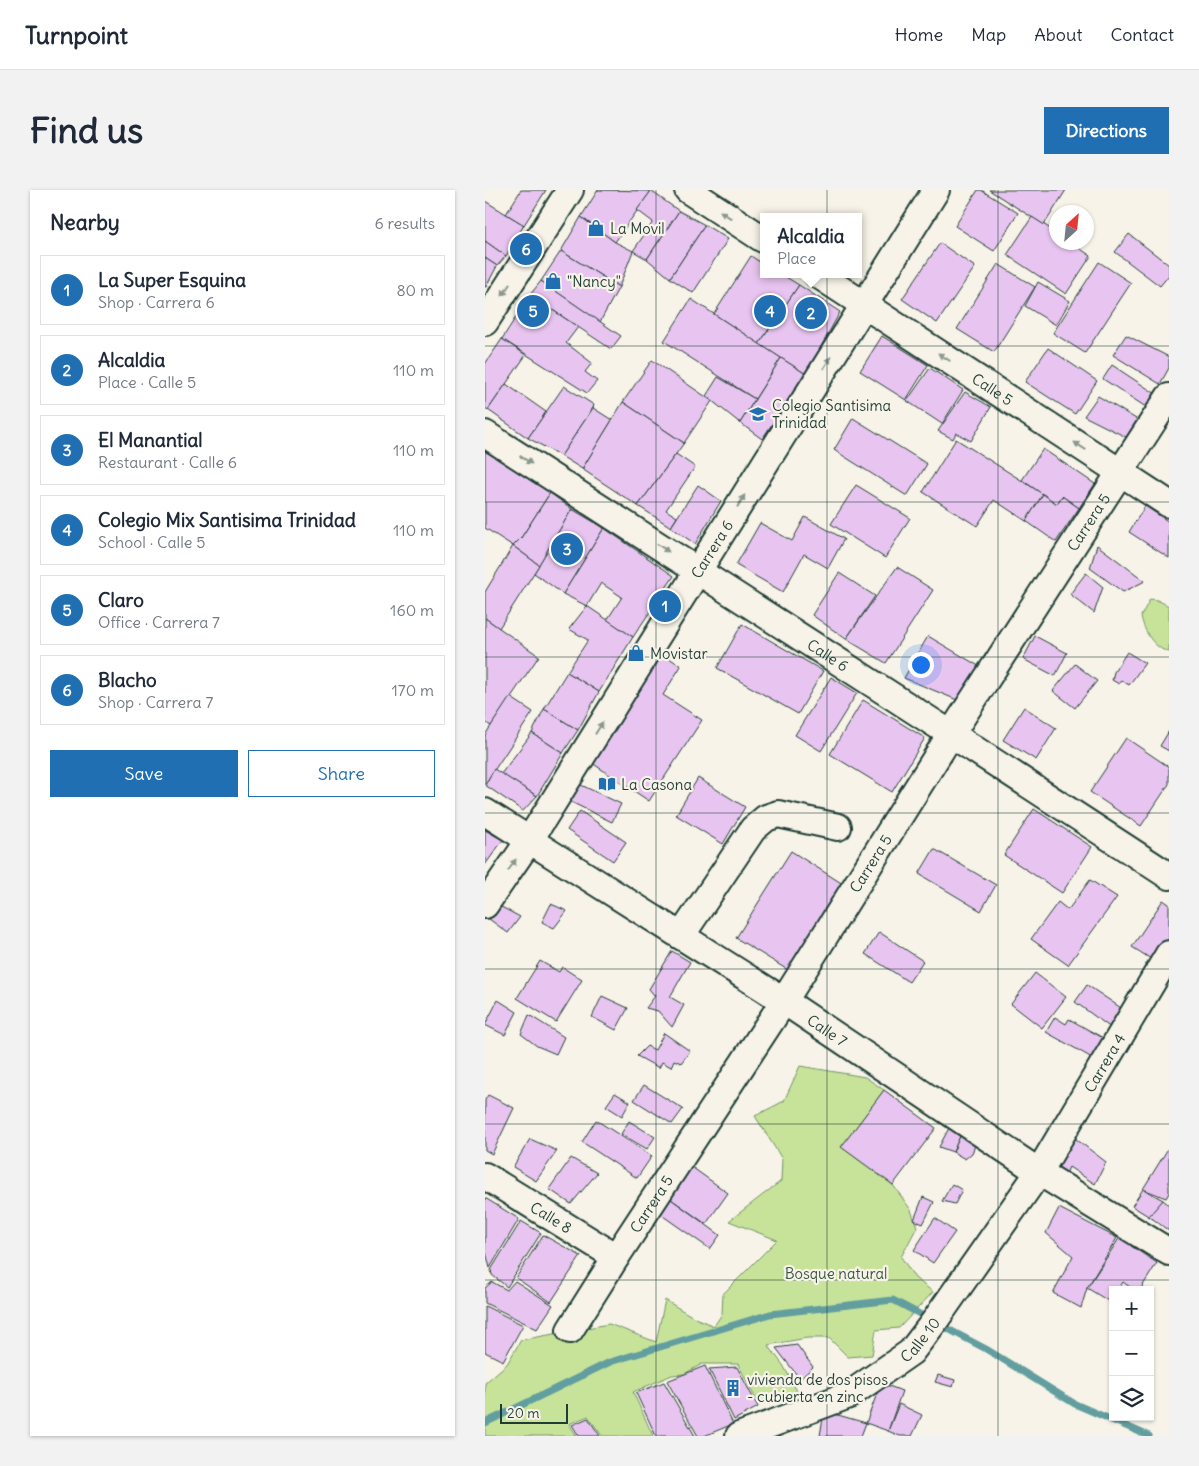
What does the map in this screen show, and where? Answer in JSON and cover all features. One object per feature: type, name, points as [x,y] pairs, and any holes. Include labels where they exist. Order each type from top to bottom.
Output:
[{"type":"street","points":[[485,322],[570,190]]},
{"type":"street","points":[[688,190],[760,237]]},
{"type":"street","name":"Carrera 6","points":[[485,905],[529,840],[936,190]]},
{"type":"street","name":"Calle 5","points":[[823,278],[1169,504]]},
{"type":"street","name":"Carrera 5","points":[[571,1330],[616,1257],[784,1001],[951,734],[1169,397]]},
{"type":"street","name":"Calle 6","points":[[485,434],[1169,876]]},
{"type":"street","name":"Calle 7","points":[[485,812],[784,1001],[1039,1172],[1169,1252]]},
{"type":"street","points":[[681,936],[753,830],[766,818],[778,814],[838,826]]},
{"type":"street","name":"Carrera 4","points":[[1039,1172],[1169,954]]},
{"type":"street","name":"Calle 10","points":[[739,1436],[849,1395],[911,1352],[1039,1172]]},
{"type":"street","name":"Calle 8","points":[[485,1176],[616,1257]]},
{"type":"green space","points":[[1150,599],[1169,606],[1169,652],[1154,643],[1144,627],[1141,616]]},
{"type":"green space","name":"Bosque natural","points":[[800,1066],[865,1077],[884,1090],[864,1118],[883,1177],[893,1185],[911,1210],[917,1227],[901,1257],[915,1278],[933,1292],[899,1328],[876,1330],[872,1355],[848,1357],[829,1338],[807,1338],[768,1345],[783,1365],[797,1391],[759,1405],[738,1364],[702,1364],[684,1374],[672,1375],[633,1392],[653,1436],[602,1436],[588,1416],[569,1424],[577,1436],[485,1436],[485,1383],[507,1364],[521,1340],[609,1324],[656,1342],[665,1300],[695,1318],[714,1326],[722,1314],[723,1294],[777,1240],[729,1221],[781,1181],[782,1159],[755,1116],[784,1101]]},
{"type":"building","points":[[521,190],[546,190],[524,225],[506,214]]},
{"type":"building","points":[[598,190],[651,191],[615,242],[581,217]]},
{"type":"building","points":[[978,190],[1018,213],[994,251],[955,226]]},
{"type":"building","points":[[989,190],[1066,190],[1057,205],[1049,205],[1049,217],[1044,225]]},
{"type":"building","points":[[651,191],[679,211],[647,259],[633,251],[653,222],[637,210]]},
{"type":"building","points":[[485,201],[524,225],[506,256],[485,241]]},
{"type":"building","points":[[679,211],[705,225],[670,278],[647,259]]},
{"type":"building","points":[[581,217],[615,242],[633,251],[619,287],[561,251]]},
{"type":"building","points":[[1032,217],[1049,228],[1049,250],[1082,250],[1091,256],[1066,294],[1007,255]]},
{"type":"building","points":[[705,225],[728,239],[693,293],[670,278]]},
{"type":"building","points":[[1129,234],[1169,265],[1169,275],[1160,286],[1115,252]]},
{"type":"building","points":[[485,241],[506,256],[497,266],[485,258]]},
{"type":"building","points":[[940,243],[975,267],[937,323],[902,299]]},
{"type":"building","points":[[561,251],[619,287],[600,322],[541,281]]},
{"type":"building","points":[[751,256],[760,262],[760,278],[788,278],[799,285],[759,344],[714,314]]},
{"type":"building","points":[[485,258],[497,266],[486,287],[485,287]]},
{"type":"building","points":[[1099,262],[1131,283],[1085,353],[1053,333]]},
{"type":"building","points":[[998,264],[1035,287],[994,352],[957,329]]},
{"type":"building","points":[[541,281],[621,336],[611,349],[530,295]]},
{"type":"building","points":[[1038,282],[1070,301],[1056,325],[1025,306]]},
{"type":"building","points":[[799,285],[840,312],[806,374],[759,344]]},
{"type":"building","points":[[530,295],[578,327],[566,343],[592,363],[585,372],[597,381],[587,393],[502,339]]},
{"type":"building","points":[[691,299],[781,358],[755,399],[664,341]]},
{"type":"building","points":[[1126,335],[1169,357],[1169,368],[1160,384],[1113,355]]},
{"type":"building","points":[[882,336],[928,365],[906,400],[860,371]]},
{"type":"building","points":[[502,339],[526,355],[488,410],[485,408],[485,364]]},
{"type":"building","points":[[1048,348],[1097,381],[1075,414],[1025,382]]},
{"type":"building","points":[[781,358],[806,374],[762,439],[740,423]]},
{"type":"building","points":[[652,360],[712,401],[684,443],[623,402]]},
{"type":"building","points":[[1112,365],[1156,394],[1149,409],[1103,379]]},
{"type":"building","points":[[930,368],[963,390],[942,424],[907,401]]},
{"type":"building","points":[[718,377],[755,399],[740,423],[706,396]]},
{"type":"building","points":[[506,384],[546,412],[528,438],[488,410]]},
{"type":"building","points":[[564,386],[594,405],[561,456],[528,438]]},
{"type":"building","points":[[965,392],[991,407],[971,441],[956,433],[953,439],[938,431]]},
{"type":"building","points":[[1098,396],[1141,422],[1130,439],[1084,416]]},
{"type":"building","points":[[623,402],[684,443],[638,506],[582,469]]},
{"type":"building","points":[[593,408],[612,420],[582,469],[561,456]]},
{"type":"building","points":[[853,418],[927,464],[907,496],[834,450]]},
{"type":"building","points":[[956,439],[1043,494],[1026,521],[994,500],[977,526],[923,492]]},
{"type":"building","points":[[1043,449],[1095,484],[1079,508],[1062,496],[1057,504],[1022,480]]},
{"type":"building","points":[[485,451],[550,493],[521,538],[513,546],[485,528]]},
{"type":"building","points":[[676,454],[695,467],[666,510],[677,517],[671,527],[638,506]]},
{"type":"building","points":[[698,485],[721,501],[695,544],[671,527]]},
{"type":"building","points":[[856,485],[910,518],[885,558],[831,524]]},
{"type":"building","points":[[550,493],[572,509],[539,565],[513,546],[521,538]]},
{"type":"building","points":[[1043,494],[1057,504],[1062,496],[1079,508],[1056,542],[1026,521]]},
{"type":"building","points":[[1145,506],[1169,522],[1169,558],[1129,532]]},
{"type":"building","points":[[572,509],[604,528],[563,594],[534,573]]},
{"type":"building","points":[[805,517],[844,539],[828,568],[804,554],[783,592],[736,565],[760,523],[792,541]]},
{"type":"building","points":[[604,528],[674,576],[633,637],[607,620],[622,597],[601,583],[587,606],[563,594]]},
{"type":"building","points":[[1097,545],[1145,581],[1123,592],[1090,568]]},
{"type":"building","points":[[513,546],[539,565],[499,628],[485,618],[485,592]]},
{"type":"building","points":[[897,567],[933,590],[886,663],[846,639]]},
{"type":"building","points":[[839,573],[875,596],[846,639],[812,615]]},
{"type":"building","points":[[1086,573],[1103,587],[1094,613],[1070,594]]},
{"type":"building","points":[[587,606],[633,637],[599,692],[567,672],[588,640],[569,629]]},
{"type":"building","points":[[485,618],[539,656],[491,726],[485,722]]},
{"type":"building","points":[[742,624],[823,671],[798,714],[717,668]]},
{"type":"building","points":[[928,636],[982,668],[962,702],[904,678]]},
{"type":"building","points":[[1035,636],[1067,653],[1055,676],[1023,659]]},
{"type":"building","points":[[660,652],[681,666],[663,695],[702,720],[649,801],[589,761]]},
{"type":"building","points":[[1127,652],[1145,663],[1129,685],[1121,680],[1119,684],[1112,680],[1114,672]]},
{"type":"building","points":[[1075,664],[1097,681],[1075,708],[1053,691]]},
{"type":"building","points":[[567,672],[599,692],[578,730],[544,709]]},
{"type":"building","points":[[831,677],[857,693],[821,751],[795,735]]},
{"type":"building","points":[[510,697],[533,712],[485,784],[485,735]]},
{"type":"building","points":[[863,700],[925,738],[892,792],[830,754]]},
{"type":"building","points":[[1024,707],[1056,728],[1036,760],[1003,740]]},
{"type":"building","points":[[544,709],[578,730],[563,753],[532,733]]},
{"type":"building","points":[[1169,731],[1169,751],[1160,746]]},
{"type":"building","points":[[532,733],[563,753],[537,796],[501,774]]},
{"type":"building","points":[[1126,738],[1169,767],[1169,784],[1141,826],[1090,792]]},
{"type":"building","points":[[494,769],[537,796],[523,811],[485,785]]},
{"type":"building","points":[[698,778],[745,807],[723,844],[676,815]]},
{"type":"building","points":[[579,784],[621,804],[612,822],[571,802]]},
{"type":"building","points":[[1034,809],[1092,847],[1062,893],[1004,855]]},
{"type":"building","points":[[580,811],[626,842],[613,861],[567,830]]},
{"type":"building","points":[[485,830],[503,840],[485,865]]},
{"type":"building","points":[[934,849],[996,885],[981,911],[919,874]]},
{"type":"building","points":[[791,851],[846,886],[791,972],[736,938]]},
{"type":"building","points":[[1090,880],[1117,897],[1068,965],[1031,939],[1058,902],[1068,910]]},
{"type":"building","points":[[1163,900],[1169,904],[1169,942],[1156,962],[1132,947]]},
{"type":"building","points":[[492,902],[520,917],[508,933],[485,916]]},
{"type":"building","points":[[551,904],[567,911],[554,928],[542,922]]},
{"type":"building","points":[[879,932],[923,961],[909,982],[865,954]]},
{"type":"building","points":[[672,951],[690,962],[670,997],[684,1005],[672,1027],[658,1011],[646,1008],[655,996],[649,989]]},
{"type":"building","points":[[540,961],[559,972],[562,967],[582,980],[556,1022],[517,998]]},
{"type":"building","points":[[1035,973],[1066,997],[1042,1028],[1011,1004]]},
{"type":"building","points":[[1087,985],[1124,1010],[1111,1028],[1075,1002]]},
{"type":"building","points":[[602,996],[628,1008],[616,1030],[592,1017]]},
{"type":"building","points":[[498,1000],[517,1012],[505,1035],[485,1025]]},
{"type":"building","points":[[529,1015],[564,1037],[556,1054],[537,1046],[521,1034]]},
{"type":"building","points":[[1055,1017],[1066,1024],[1069,1019],[1105,1039],[1094,1059],[1046,1032]]},
{"type":"building","points":[[664,1033],[690,1051],[681,1063],[674,1060],[671,1067],[662,1062],[659,1068],[637,1056],[647,1046],[655,1050]]},
{"type":"building","points":[[644,1085],[683,1109],[672,1124],[634,1100]]},
{"type":"building","points":[[884,1090],[936,1128],[893,1185],[841,1147]]},
{"type":"building","points":[[615,1093],[630,1102],[622,1116],[606,1106]]},
{"type":"building","points":[[488,1095],[514,1108],[492,1154],[485,1150],[485,1100]]},
{"type":"building","points":[[596,1120],[652,1156],[637,1178],[582,1142]]},
{"type":"building","points":[[629,1121],[655,1137],[647,1149],[621,1134]]},
{"type":"building","points":[[949,1128],[961,1134],[953,1152],[939,1147]]},
{"type":"building","points":[[961,1134],[976,1143],[972,1153],[965,1159],[953,1152]]},
{"type":"building","points":[[1072,1136],[1106,1162],[1095,1184],[1069,1167],[1066,1174],[1051,1169]]},
{"type":"building","points":[[530,1139],[557,1151],[536,1181],[513,1167]]},
{"type":"building","points":[[1169,1147],[1169,1193],[1166,1198],[1143,1189]]},
{"type":"building","points":[[571,1158],[597,1173],[571,1204],[549,1189]]},
{"type":"building","points":[[686,1163],[728,1193],[706,1224],[664,1194]]},
{"type":"building","points":[[952,1184],[962,1190],[955,1204],[942,1201]]},
{"type":"building","points":[[1143,1189],[1163,1200],[1153,1219],[1132,1206]]},
{"type":"building","points":[[664,1194],[720,1235],[710,1249],[653,1209]]},
{"type":"building","points":[[923,1197],[934,1202],[923,1224],[914,1220]]},
{"type":"building","points":[[485,1198],[519,1219],[490,1268],[485,1252]]},
{"type":"building","points":[[1163,1200],[1169,1205],[1169,1231],[1149,1216]]},
{"type":"building","points":[[1059,1208],[1117,1238],[1087,1288],[1081,1308],[1053,1293],[1073,1256],[1046,1233]]},
{"type":"building","points":[[935,1218],[955,1232],[933,1263],[914,1250]]},
{"type":"building","points":[[521,1221],[541,1233],[507,1287],[492,1275],[491,1270]]},
{"type":"building","points":[[1122,1234],[1131,1240],[1131,1246],[1157,1263],[1143,1286],[1128,1286],[1123,1282],[1120,1286],[1109,1286],[1109,1301],[1087,1288]]},
{"type":"building","points":[[543,1235],[581,1256],[551,1302],[516,1278]]},
{"type":"building","points":[[515,1281],[553,1305],[537,1329],[485,1303],[485,1288],[492,1282],[507,1290]]},
{"type":"building","points":[[485,1306],[523,1325],[503,1361],[485,1352]]},
{"type":"building","points":[[797,1345],[813,1367],[800,1379],[776,1348]]},
{"type":"building","points":[[705,1366],[733,1424],[704,1436],[698,1436],[667,1381]]},
{"type":"building","name":"vivienda de dos pisos - cubierta en zinc","points":[[737,1367],[758,1407],[734,1420],[709,1369]]},
{"type":"building","points":[[938,1375],[955,1380],[953,1387],[935,1382]]},
{"type":"building","points":[[664,1382],[695,1436],[656,1436],[636,1393]]},
{"type":"building","points":[[881,1383],[902,1391],[888,1431],[866,1423]]},
{"type":"building","points":[[899,1404],[922,1415],[912,1436],[900,1436],[888,1431]]},
{"type":"building","points":[[824,1411],[866,1423],[861,1436],[820,1436]]},
{"type":"building","points":[[588,1418],[600,1436],[579,1436],[572,1425]]},
{"type":"waterway","points":[[485,1423],[610,1362],[770,1314],[893,1300],[986,1349],[1075,1404],[1149,1436]]},
{"type":"place","name":"La Movil","points":[[596,228]]},
{"type":"place","name":"Blacho","points":[[526,249]]},
{"type":"place","name":"\"Nancy\"","points":[[553,281]]},
{"type":"place","name":"Claro","points":[[533,311]]},
{"type":"place","name":"Colegio Mix Santisima Trinidad","points":[[770,311]]},
{"type":"place","name":"Alcaldia","points":[[811,313]]},
{"type":"place","name":"Colegio Santisima Trinidad","points":[[758,414]]},
{"type":"place","name":"El Manantial","points":[[567,549]]},
{"type":"place","name":"La Super Esquina","points":[[665,606]]},
{"type":"place","name":"Movistar","points":[[636,653]]},
{"type":"place","name":"La Casona","points":[[607,784]]},
{"type":"place","name":"vivienda de dos pisos - cubierta en zinc","points":[[733,1388]]}]
